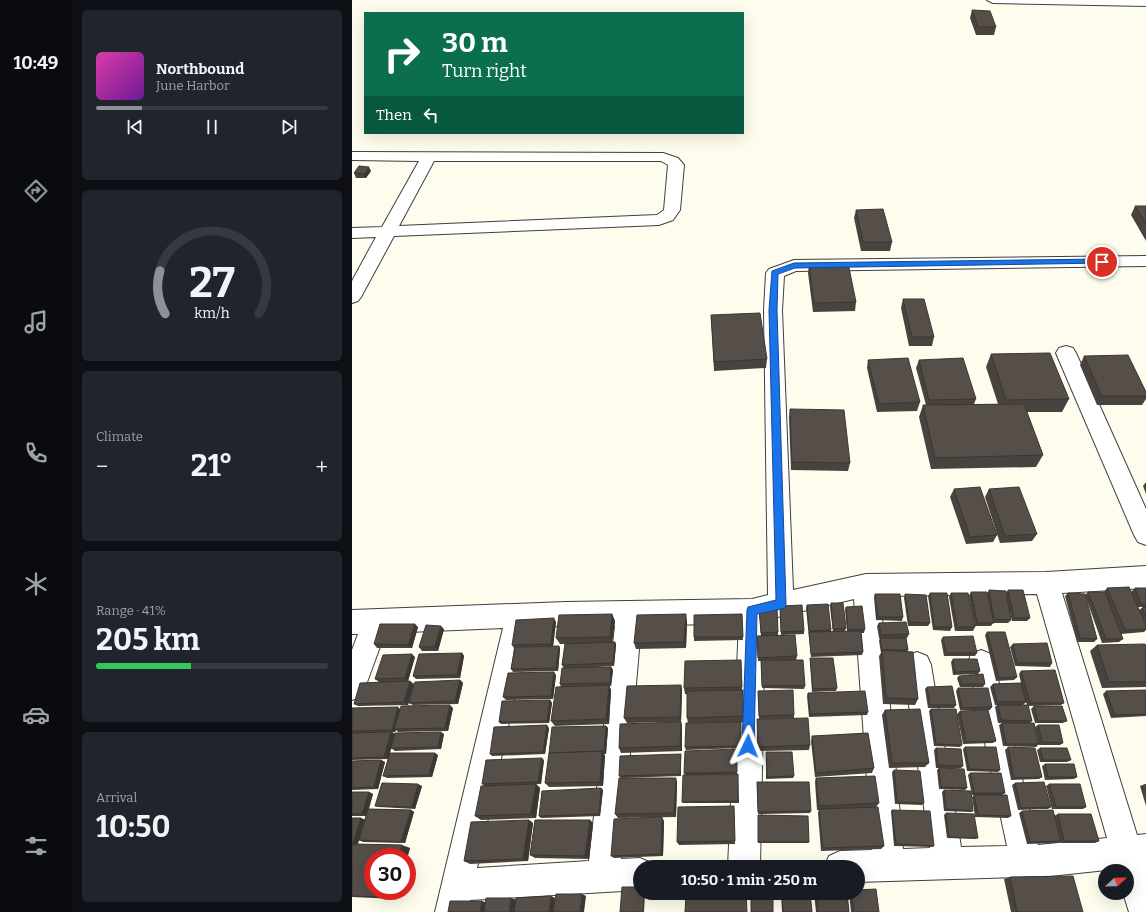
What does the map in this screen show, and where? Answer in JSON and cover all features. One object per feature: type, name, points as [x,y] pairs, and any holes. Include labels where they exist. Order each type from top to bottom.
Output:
[{"type":"street","points":[[993,0],[1146,3]]},
{"type":"street","points":[[352,156],[663,157],[676,165],[672,210],[667,217],[649,221],[352,233]]},
{"type":"street","points":[[352,297],[429,156]]},
{"type":"street","points":[[781,604],[773,310],[775,273],[794,266],[830,264],[1146,261]]},
{"type":"street","points":[[1066,353],[1146,535]]},
{"type":"street","points":[[352,686],[364,622],[752,610],[866,585],[1046,583],[1146,577]]},
{"type":"street","points":[[1046,583],[1137,851],[1145,912]]},
{"type":"street","points":[[866,585],[889,865]]},
{"type":"street","points":[[744,860],[752,610]]},
{"type":"street","points":[[604,875],[629,614]]},
{"type":"street","points":[[520,616],[454,899],[604,875],[633,874]]},
{"type":"street","points":[[981,663],[1026,861]]},
{"type":"street","points":[[917,665],[948,863]]},
{"type":"street","points":[[865,866],[1026,861],[1137,851]]},
{"type":"building","points":[[972,10],[990,11],[996,27],[978,27]]},
{"type":"building","points":[[359,166],[369,167],[364,174],[354,173]]},
{"type":"building","points":[[1135,206],[1146,206],[1146,224]]},
{"type":"building","points":[[883,209],[892,242],[863,242],[856,210]]},
{"type":"building","points":[[848,263],[856,302],[814,303],[809,264]]},
{"type":"building","points":[[903,299],[924,299],[934,337],[912,337]]},
{"type":"building","points":[[760,313],[767,359],[714,362],[711,315]]},
{"type":"building","points":[[1050,353],[1069,399],[1006,400],[991,354]]},
{"type":"building","points":[[1128,355],[1146,392],[1146,396],[1102,396],[1084,356]]},
{"type":"building","points":[[908,358],[920,402],[879,404],[868,360]]},
{"type":"building","points":[[963,358],[976,399],[929,400],[919,360]]},
{"type":"building","points":[[1024,404],[1043,455],[935,458],[923,405]]},
{"type":"building","points":[[790,409],[844,410],[850,463],[792,462]]},
{"type":"building","points":[[980,487],[997,535],[970,537],[954,489]]},
{"type":"building","points":[[1019,487],[1037,534],[1005,536],[989,489]]},
{"type":"building","points":[[1129,587],[1146,625],[1146,629],[1125,630],[1107,588]]},
{"type":"building","points":[[1135,588],[1146,588],[1146,604],[1141,604]]},
{"type":"building","points":[[989,590],[1006,591],[1011,620],[994,619]]},
{"type":"building","points":[[1008,590],[1023,590],[1030,618],[1014,618]]},
{"type":"building","points":[[971,592],[987,592],[994,623],[977,623]]},
{"type":"building","points":[[1088,592],[1105,592],[1123,639],[1106,639]]},
{"type":"building","points":[[930,593],[947,593],[952,627],[934,627]]},
{"type":"building","points":[[951,593],[968,593],[975,627],[957,627]]},
{"type":"building","points":[[1068,593],[1085,594],[1097,639],[1080,638]]},
{"type":"building","points":[[875,594],[900,594],[903,617],[878,617]]},
{"type":"building","points":[[905,594],[926,595],[930,623],[909,622]]},
{"type":"building","points":[[831,603],[843,603],[846,628],[833,629]]},
{"type":"building","points":[[828,604],[831,630],[809,631],[807,605]]},
{"type":"building","points":[[802,605],[804,631],[781,632],[780,606]]},
{"type":"building","points":[[862,606],[865,629],[848,630],[846,607]]},
{"type":"building","points":[[1146,607],[1146,616],[1142,608]]},
{"type":"building","points":[[759,608],[777,608],[778,632],[761,633]]},
{"type":"building","points":[[612,614],[610,637],[556,638],[559,615]]},
{"type":"building","points":[[686,614],[684,642],[634,643],[637,615]]},
{"type":"building","points":[[742,614],[743,637],[694,637],[694,615]]},
{"type":"building","points":[[554,618],[551,644],[512,645],[516,620]]},
{"type":"building","points":[[906,622],[909,634],[881,635],[879,623]]},
{"type":"building","points":[[380,624],[415,624],[408,645],[374,644]]},
{"type":"building","points":[[426,625],[441,626],[435,647],[419,647]]},
{"type":"building","points":[[861,631],[863,652],[811,654],[809,632]]},
{"type":"building","points":[[987,632],[1005,632],[1017,677],[999,678]]},
{"type":"building","points":[[795,635],[797,656],[758,658],[757,636]]},
{"type":"building","points":[[973,636],[977,653],[946,653],[943,637]]},
{"type":"building","points":[[880,638],[906,638],[908,650],[882,650]]},
{"type":"building","points":[[615,642],[613,663],[562,665],[565,644]]},
{"type":"building","points":[[1047,643],[1052,663],[1017,663],[1013,644]]},
{"type":"building","points":[[1145,644],[1146,682],[1109,682],[1097,645]]},
{"type":"building","points":[[559,646],[556,668],[511,669],[515,647]]},
{"type":"building","points":[[882,650],[913,652],[918,699],[886,698]]},
{"type":"building","points":[[462,653],[457,675],[413,676],[419,654]]},
{"type":"building","points":[[412,654],[405,678],[375,679],[383,655]]},
{"type":"building","points":[[810,658],[833,658],[837,688],[813,689]]},
{"type":"building","points":[[953,659],[977,659],[980,671],[955,672]]},
{"type":"building","points":[[741,660],[742,687],[684,688],[685,661]]},
{"type":"building","points":[[761,660],[803,660],[805,686],[762,686]]},
{"type":"building","points":[[611,667],[610,683],[560,684],[562,668]]},
{"type":"building","points":[[1055,670],[1064,703],[1030,703],[1021,671]]},
{"type":"building","points":[[554,672],[551,696],[503,697],[508,673]]},
{"type":"building","points":[[983,674],[985,684],[962,684],[959,676]]},
{"type":"building","points":[[460,680],[455,701],[409,703],[415,682]]},
{"type":"building","points":[[410,681],[404,702],[354,704],[360,683]]},
{"type":"building","points":[[1021,683],[1026,702],[997,702],[993,684]]},
{"type":"building","points":[[609,685],[606,719],[551,721],[556,687]]},
{"type":"building","points":[[681,685],[680,717],[624,718],[627,686]]},
{"type":"building","points":[[952,686],[956,705],[930,705],[927,687]]},
{"type":"building","points":[[958,688],[988,688],[992,707],[962,708]]},
{"type":"building","points":[[743,690],[743,716],[687,718],[687,691]]},
{"type":"building","points":[[793,690],[794,715],[759,716],[758,691]]},
{"type":"building","points":[[1146,690],[1146,714],[1115,715],[1106,691]]},
{"type":"building","points":[[865,691],[868,712],[810,714],[808,693]]},
{"type":"building","points":[[550,700],[547,721],[499,722],[502,701]]},
{"type":"building","points":[[450,705],[445,728],[394,729],[401,706]]},
{"type":"building","points":[[998,705],[1028,705],[1032,721],[1001,720]]},
{"type":"building","points":[[1034,706],[1062,706],[1067,721],[1038,721]]},
{"type":"building","points":[[398,707],[392,730],[352,731],[352,708]]},
{"type":"building","points":[[920,709],[929,763],[892,763],[885,710]]},
{"type":"building","points":[[931,709],[956,709],[962,745],[936,744]]},
{"type":"building","points":[[988,710],[996,741],[966,742],[960,711]]},
{"type":"building","points":[[808,718],[810,745],[758,747],[757,719]]},
{"type":"building","points":[[681,722],[680,746],[619,748],[620,724]]},
{"type":"building","points":[[741,722],[741,746],[685,747],[686,723]]},
{"type":"building","points":[[1002,723],[1034,723],[1039,744],[1006,744]]},
{"type":"building","points":[[547,725],[543,752],[490,754],[494,727]]},
{"type":"building","points":[[1038,725],[1059,725],[1063,743],[1042,742]]},
{"type":"building","points":[[606,726],[604,751],[549,753],[552,727]]},
{"type":"building","points":[[391,732],[384,757],[352,758],[352,733]]},
{"type":"building","points":[[441,732],[438,747],[391,748],[395,733]]},
{"type":"building","points":[[868,733],[874,768],[816,773],[812,736]]},
{"type":"building","points":[[965,747],[996,747],[1000,770],[969,769]]},
{"type":"building","points":[[1008,747],[1035,748],[1042,777],[1014,778]]},
{"type":"building","points":[[936,748],[961,749],[963,766],[938,765]]},
{"type":"building","points":[[1040,748],[1067,748],[1071,760],[1043,760]]},
{"type":"building","points":[[737,749],[737,772],[684,773],[685,751]]},
{"type":"building","points":[[602,751],[600,782],[545,783],[549,753]]},
{"type":"building","points":[[766,752],[792,752],[794,776],[767,777]]},
{"type":"building","points":[[390,753],[435,753],[429,775],[383,776]]},
{"type":"building","points":[[681,754],[680,774],[619,776],[620,756]]},
{"type":"building","points":[[542,758],[538,782],[482,784],[486,760]]},
{"type":"building","points":[[381,760],[374,787],[352,788],[352,761]]},
{"type":"building","points":[[1045,764],[1074,764],[1077,777],[1048,777]]},
{"type":"building","points":[[939,768],[964,769],[967,788],[941,787]]},
{"type":"building","points":[[894,770],[920,771],[924,803],[897,802]]},
{"type":"building","points":[[970,773],[1001,773],[1005,793],[974,793]]},
{"type":"building","points":[[738,774],[738,801],[682,802],[683,775]]},
{"type":"building","points":[[875,776],[879,803],[819,806],[816,778]]},
{"type":"building","points":[[619,778],[676,778],[674,813],[615,814]]},
{"type":"building","points":[[757,782],[809,782],[811,811],[758,812]]},
{"type":"building","points":[[1044,782],[1051,807],[1021,808],[1015,783]]},
{"type":"building","points":[[382,783],[418,784],[412,807],[375,806]]},
{"type":"building","points":[[536,784],[531,814],[475,816],[481,786]]},
{"type":"building","points":[[1049,784],[1080,784],[1086,807],[1056,807]]},
{"type":"building","points":[[601,788],[599,814],[539,816],[542,791]]},
{"type":"building","points":[[944,790],[971,791],[973,811],[946,809]]},
{"type":"building","points":[[352,792],[369,792],[362,814],[352,814]]},
{"type":"building","points":[[974,795],[1007,795],[1011,816],[978,815]]},
{"type":"building","points":[[734,806],[735,841],[677,842],[678,807]]},
{"type":"building","points":[[878,807],[884,846],[823,848],[819,809]]},
{"type":"building","points":[[368,809],[411,810],[401,842],[359,840]]},
{"type":"building","points":[[892,810],[930,811],[934,846],[896,844]]},
{"type":"building","points":[[1053,810],[1061,841],[1030,842],[1022,811]]},
{"type":"building","points":[[946,813],[974,814],[978,838],[949,837]]},
{"type":"building","points":[[1058,814],[1091,814],[1099,841],[1064,841]]},
{"type":"building","points":[[758,815],[808,816],[809,842],[758,842]]},
{"type":"building","points":[[662,817],[661,854],[611,856],[614,819]]},
{"type":"building","points":[[352,818],[361,818],[353,844],[352,844]]},
{"type":"building","points":[[529,820],[523,859],[464,861],[471,822]]},
{"type":"building","points":[[535,820],[590,820],[585,856],[530,855]]},
{"type":"building","points":[[352,844],[402,845],[401,848],[364,848],[364,896],[352,896]]},
{"type":"building","points":[[1073,876],[1083,912],[1017,912],[1010,877]]},
{"type":"building","points":[[622,887],[633,887],[633,900],[644,900],[643,912],[620,912]]},
{"type":"building","points":[[876,889],[879,912],[854,912],[853,900],[865,900],[865,890]]},
{"type":"building","points":[[556,894],[582,894],[580,912],[553,912]]},
{"type":"building","points":[[551,896],[549,912],[514,912],[516,898]]},
{"type":"building","points":[[486,898],[511,898],[509,912],[484,912]]},
{"type":"building","points":[[686,900],[746,900],[747,912],[685,912]]},
{"type":"building","points":[[751,900],[773,900],[773,912],[751,912]]},
{"type":"building","points":[[782,900],[811,900],[812,912],[783,912]]},
{"type":"building","points":[[817,900],[848,900],[849,912],[818,912]]},
{"type":"building","points":[[450,901],[482,901],[480,912],[448,912]]},
{"type":"route","points":[[748,746],[752,610],[781,604],[773,310],[775,273],[794,266],[830,264],[1102,262]]}]
